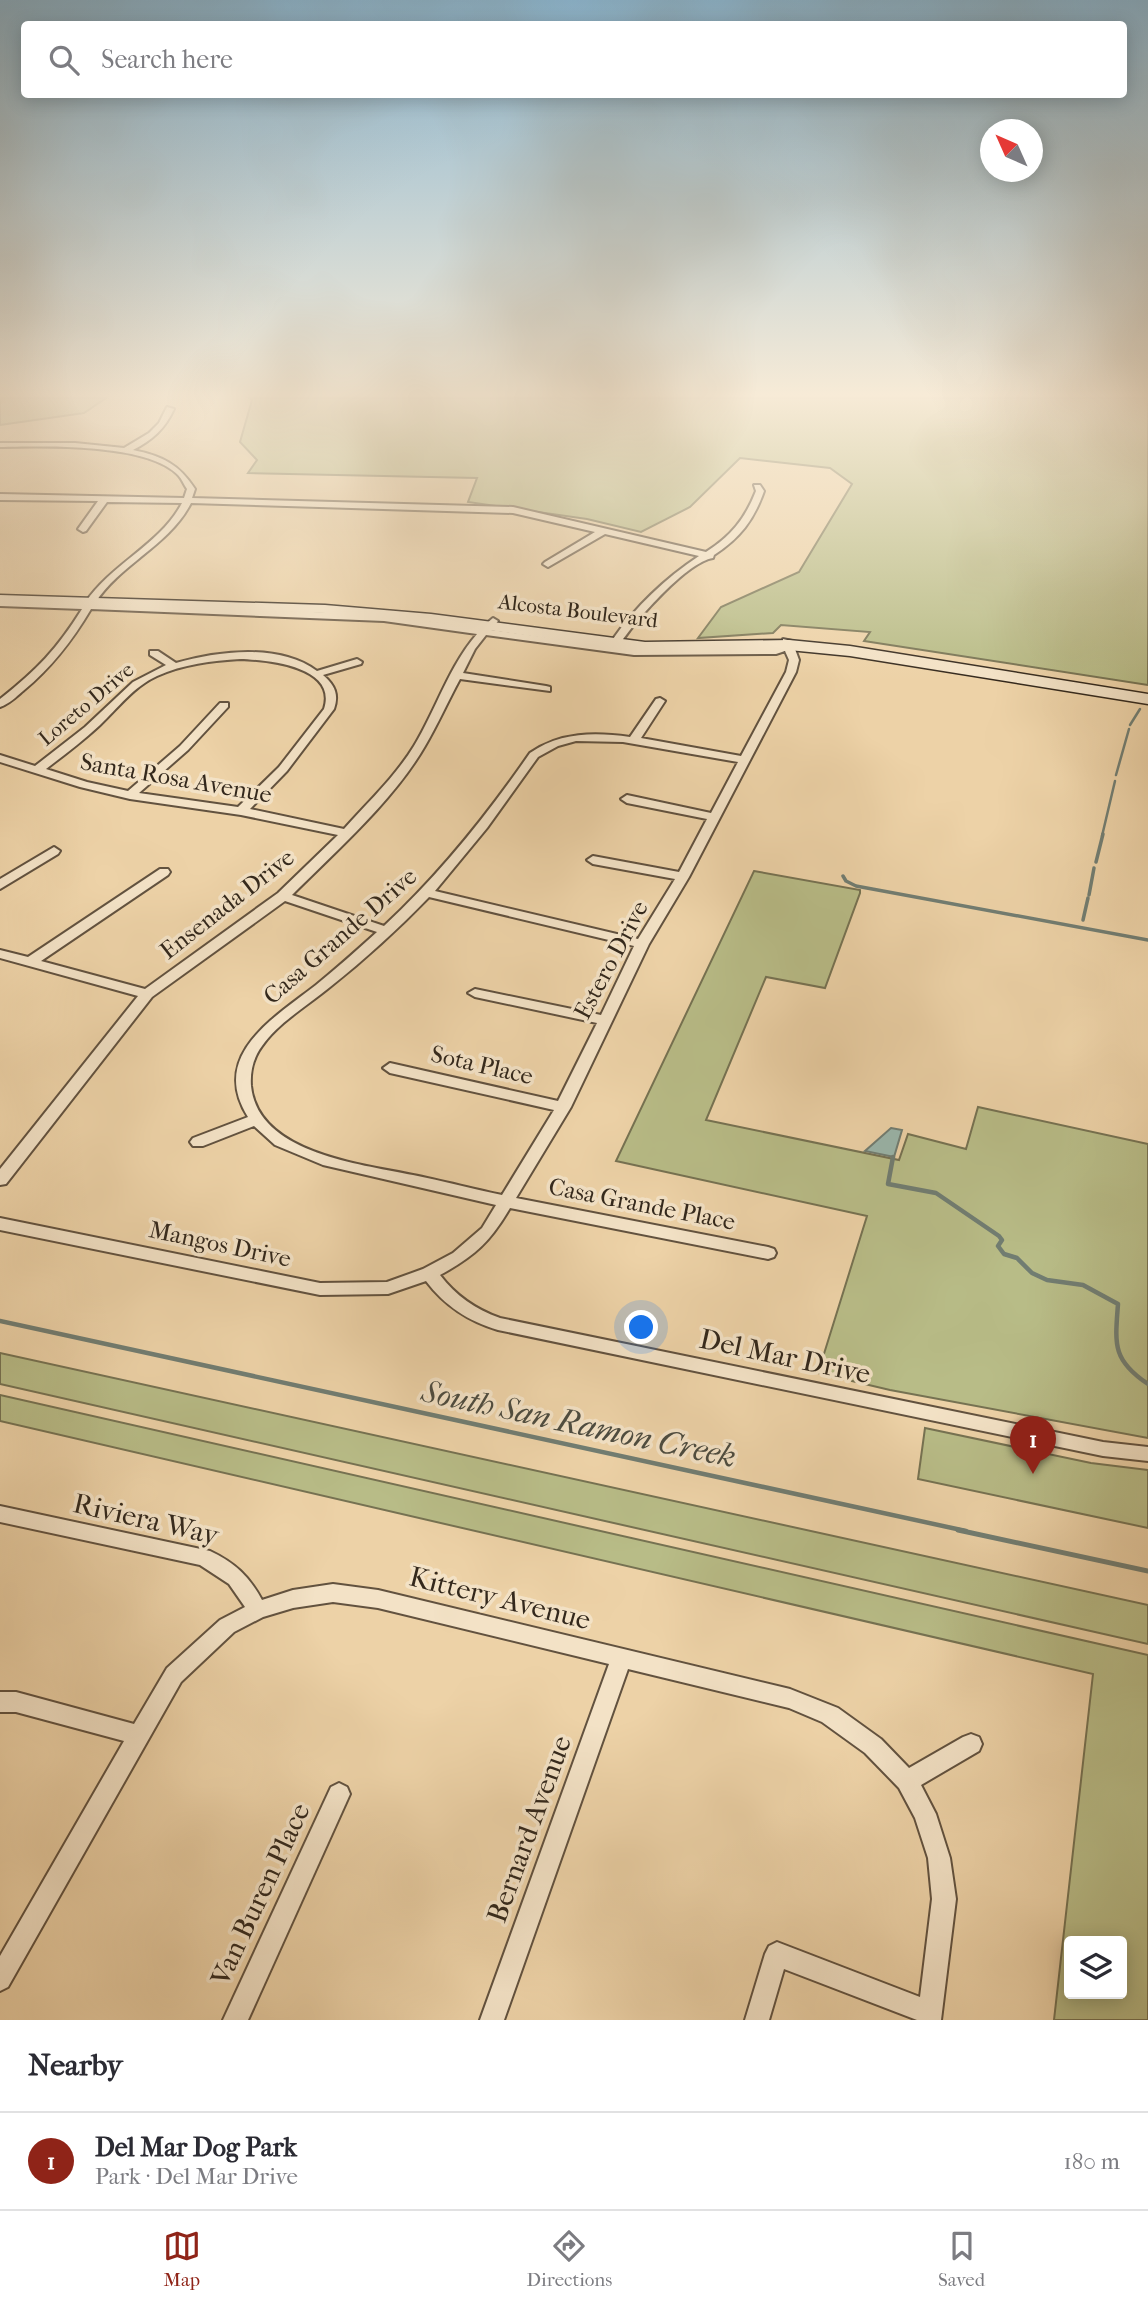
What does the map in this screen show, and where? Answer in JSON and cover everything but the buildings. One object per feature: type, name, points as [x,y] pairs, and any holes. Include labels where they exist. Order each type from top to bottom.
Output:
[{"type":"main road","name":"Alcosta Boulevard","points":[[0,599],[325,609],[671,648],[788,643],[855,646],[1148,692]]},
{"type":"main road","name":"Alcosta Boulevard","points":[[788,643],[1148,699]]},
{"type":"street","points":[[0,704],[36,675],[66,642],[90,602],[109,578],[168,530],[187,501],[189,492]]},
{"type":"street","points":[[616,642],[628,623],[680,574],[709,556],[741,529],[760,492]]},
{"type":"street","points":[[0,500],[335,503],[513,510],[709,556]]},
{"type":"street","points":[[83,529],[102,501]]},
{"type":"street","points":[[548,564],[605,530]]},
{"type":"street","name":"Alcosta Boulevard","points":[[489,626],[634,652],[776,651],[788,643]]},
{"type":"street","name":"Ensenada Drive","points":[[0,1180],[147,993],[283,896],[347,833],[395,780],[419,747],[470,648],[489,626]]},
{"type":"street","name":"Estero Drive","points":[[429,1273],[459,1257],[488,1232],[563,1107],[642,944],[683,877],[791,672],[794,660],[788,643]]},
{"type":"street","points":[[153,653],[174,666]]},
{"type":"street","name":"Loreto Drive","points":[[37,770],[94,725],[132,686],[174,666],[200,660],[251,657],[294,664],[317,674]]},
{"type":"street","points":[[241,811],[283,769],[330,709],[333,699],[330,688],[317,674],[357,662]]},
{"type":"street","points":[[457,675],[546,689]]},
{"type":"street","points":[[632,741],[660,701]]},
{"type":"street","points":[[130,795],[184,748],[224,705]]},
{"type":"street","name":"Casa Grande Drive","points":[[255,1121],[245,1096],[243,1072],[251,1052],[271,1026],[318,991],[428,893],[489,823],[534,755],[558,741],[603,737],[744,760]]},
{"type":"street","name":"Santa Rosa Avenue","points":[[0,758],[84,785],[130,795],[241,811],[347,833]]},
{"type":"street","points":[[627,800],[714,817]]},
{"type":"street","points":[[0,885],[54,851]]},
{"type":"street","points":[[593,860],[683,877]]},
{"type":"street","points":[[30,962],[164,872]]},
{"type":"street","points":[[428,893],[642,944]]},
{"type":"street","points":[[283,896],[387,931]]},
{"type":"street","points":[[0,954],[147,993]]},
{"type":"street","points":[[475,993],[604,1020]]},
{"type":"street","name":"Sota Place","points":[[390,1068],[563,1107]]},
{"type":"street","points":[[198,1142],[255,1121],[279,1140],[311,1156],[507,1203]]},
{"type":"street","name":"Casa Grande Place","points":[[507,1203],[768,1253]]},
{"type":"street","name":"Mangos Drive","points":[[0,1224],[320,1289],[388,1288],[429,1273]]},
{"type":"street","name":"Del Mar Drive","points":[[429,1273],[444,1293],[463,1309],[498,1324],[1103,1449],[1148,1454]]},
{"type":"street","name":"Riviera Way","points":[[0,1514],[203,1557],[227,1567],[241,1580],[257,1610]]},
{"type":"street","name":"Kittery Avenue","points":[[0,1979],[174,1675],[227,1626],[257,1610],[293,1599],[333,1593],[378,1599],[790,1699],[830,1716],[873,1746],[907,1781],[925,1814],[939,1858],[944,1899],[929,2017]]},
{"type":"street","name":"Bernard Avenue","points":[[492,2020],[622,1658]]},
{"type":"street","points":[[0,1702],[16,1702],[138,1735]]},
{"type":"street","points":[[907,1781],[971,1744]]},
{"type":"street","name":"Van Buren Place","points":[[234,2020],[339,1794]]},
{"type":"street","points":[[757,2020],[777,1954],[929,2017]]},
{"type":"green space","points":[[472,492],[705,492],[690,507],[641,532],[587,519],[468,502]]},
{"type":"green space","points":[[847,492],[1148,492],[1148,685],[864,641],[870,632],[781,625],[773,633],[698,638],[721,607],[799,572]]},
{"type":"green space","points":[[754,871],[860,890],[860,893],[825,988],[766,977],[706,1120],[899,1160],[908,1134],[966,1149],[978,1107],[1148,1144],[1148,1438],[890,1390],[818,1373],[867,1216],[616,1161]]},
{"type":"green space","points":[[0,1353],[1148,1605],[1148,1644],[0,1384]]},
{"type":"green space","points":[[0,1395],[1148,1655],[1148,2020],[1054,2020],[1093,1674],[0,1421]]},
{"type":"green space","points":[[925,1428],[1091,1463],[1148,1470],[1148,1528],[918,1479]]},
{"type":"water","points":[[891,1128],[902,1130],[894,1157],[865,1151]]},
{"type":"waterway","points":[[1130,725],[1140,709]]},
{"type":"waterway","points":[[1116,775],[1129,729]]},
{"type":"waterway","points":[[1102,836],[1115,781]]},
{"type":"waterway","points":[[1096,862],[1103,834]]},
{"type":"waterway","points":[[1089,895],[1094,868]]},
{"type":"waterway","points":[[843,876],[846,881],[856,886],[1148,940]]},
{"type":"waterway","points":[[1083,920],[1088,898]]},
{"type":"waterway","points":[[893,1157],[888,1184],[936,1193],[999,1236],[1002,1240],[998,1246],[1004,1254],[1017,1258],[1032,1273],[1047,1280],[1083,1285],[1118,1304],[1118,1350],[1128,1367],[1148,1384]]},
{"type":"waterway","name":"South San Ramon Creek","points":[[0,1321],[966,1531]]},
{"type":"waterway","name":"South San Ramon Creek","points":[[958,1530],[1148,1571]]},
{"type":"place","name":"Del Mar Dog Park","points":[[1033,1474]]}]
